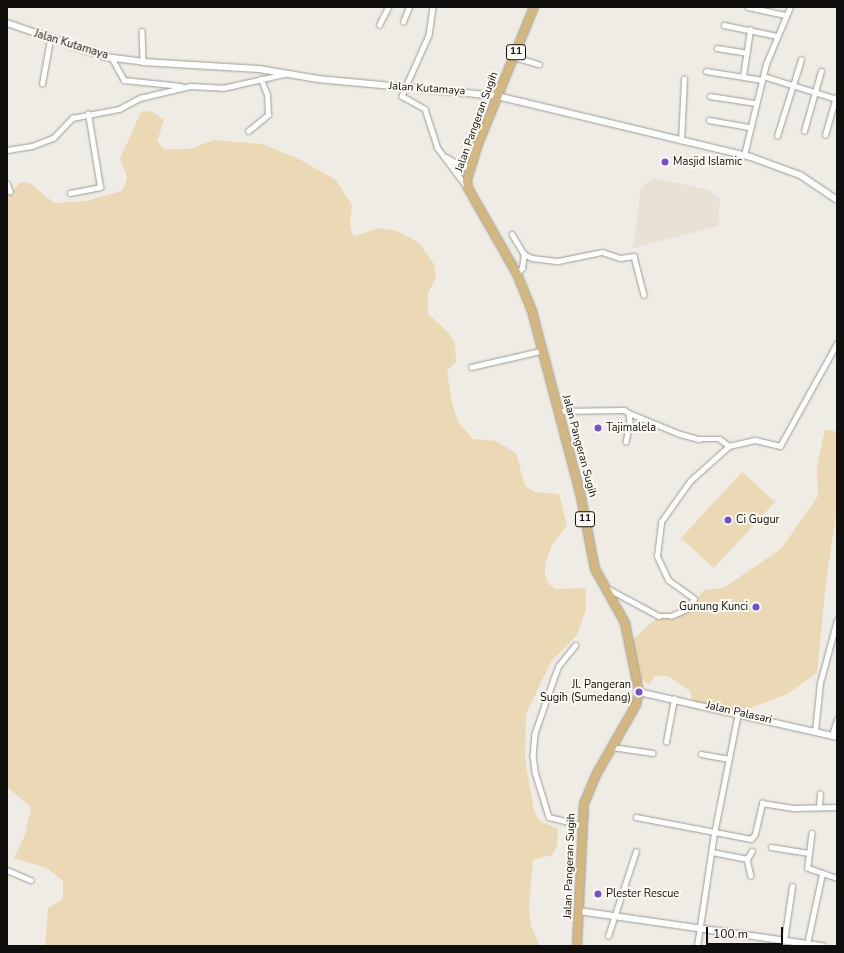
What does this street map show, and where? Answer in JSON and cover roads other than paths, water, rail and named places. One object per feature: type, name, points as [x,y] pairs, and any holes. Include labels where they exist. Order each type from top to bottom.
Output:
[{"type":"highway","name":"Jalan Pangeran Sugih","points":[[534,7],[497,96],[467,177],[468,188],[517,274],[532,311],[541,351],[581,497],[591,553],[604,587],[617,605],[625,623],[640,692],[636,704],[586,794],[582,825],[577,946]]},
{"type":"main road","name":"Jalan Kutamaya","points":[[7,23],[50,40],[112,58],[143,62],[288,73],[405,88],[497,96],[744,155],[800,176],[837,200]]},
{"type":"street","points":[[379,25],[388,7]]},
{"type":"street","points":[[403,22],[409,7]]},
{"type":"street","points":[[433,7],[429,35],[402,96],[425,109],[433,136],[443,155],[468,188]]},
{"type":"street","points":[[748,7],[786,15]]},
{"type":"street","points":[[744,155],[748,127],[762,78],[777,36],[790,7]]},
{"type":"street","points":[[724,25],[777,36]]},
{"type":"street","points":[[743,76],[750,30]]},
{"type":"street","points":[[142,31],[143,62]]},
{"type":"street","points":[[42,84],[50,40]]},
{"type":"street","points":[[717,48],[747,53]]},
{"type":"street","points":[[514,57],[539,64]]},
{"type":"street","points":[[112,58],[124,80],[215,89],[288,73]]},
{"type":"street","points":[[777,136],[801,60]]},
{"type":"street","points":[[706,71],[762,78],[793,84],[836,98],[825,135]]},
{"type":"street","points":[[804,131],[820,71]]},
{"type":"street","points":[[248,131],[268,115],[267,96],[261,79]]},
{"type":"street","points":[[682,141],[684,79]]},
{"type":"street","points":[[7,150],[32,146],[53,138],[72,118],[119,109],[140,98],[190,86]]},
{"type":"street","points":[[710,96],[755,103]]},
{"type":"street","points":[[70,193],[100,187],[88,114]]},
{"type":"street","points":[[709,120],[748,127]]},
{"type":"street","points":[[443,155],[462,166],[470,166]]},
{"type":"street","points":[[7,183],[10,191]]},
{"type":"street","points":[[512,234],[524,254],[532,258],[558,261],[602,252],[620,258],[634,256],[644,295]]},
{"type":"street","points":[[517,274],[522,268],[524,254]]},
{"type":"street","points":[[604,587],[659,616],[681,613],[694,601],[694,598],[668,580],[661,568],[657,556],[658,535],[661,522],[690,481],[729,446],[755,440],[780,446],[837,343]]},
{"type":"street","points":[[471,367],[541,351]]},
{"type":"street","points":[[558,411],[612,408],[629,413],[680,434],[699,439],[720,439],[729,446]]},
{"type":"street","points":[[626,442],[629,413]]},
{"type":"street","points":[[815,731],[820,683],[837,620]]},
{"type":"street","points":[[576,645],[559,666],[551,686],[535,734],[533,755],[535,772],[549,817],[582,825]]},
{"type":"street","name":"Jalan Palasari","points":[[640,692],[835,736]]},
{"type":"street","points":[[666,742],[674,699]]},
{"type":"street","points":[[697,946],[714,834],[738,713]]},
{"type":"street","points":[[835,736],[837,720]]},
{"type":"street","points":[[612,747],[653,753]]},
{"type":"street","points":[[701,754],[728,759]]},
{"type":"street","points":[[820,794],[820,807]]},
{"type":"street","points":[[636,817],[714,834],[751,839],[755,834],[762,803],[795,808],[837,807]]},
{"type":"street","points":[[812,833],[808,868],[837,878]]},
{"type":"street","points":[[771,847],[809,852]]},
{"type":"street","points":[[608,936],[613,915],[636,851]]},
{"type":"street","points":[[751,876],[747,859],[752,851]]},
{"type":"street","points":[[712,852],[747,859]]},
{"type":"street","points":[[7,870],[31,880]]},
{"type":"street","points":[[808,944],[822,874]]},
{"type":"street","points":[[784,941],[792,887]]},
{"type":"street","points":[[578,911],[700,927],[823,946]]},
{"type":"place","name":"Masjid Islamic","points":[[665,162]]},
{"type":"place","name":"Tajimalela","points":[[598,428]]},
{"type":"place","name":"Ci Gugur","points":[[728,520]]},
{"type":"place","name":"Gunung Kunci","points":[[756,607]]},
{"type":"place","name":"Jl. Pangeran Sugih (Sumedang)","points":[[639,692]]},
{"type":"place","name":"Plester Rescue","points":[[598,894]]}]
